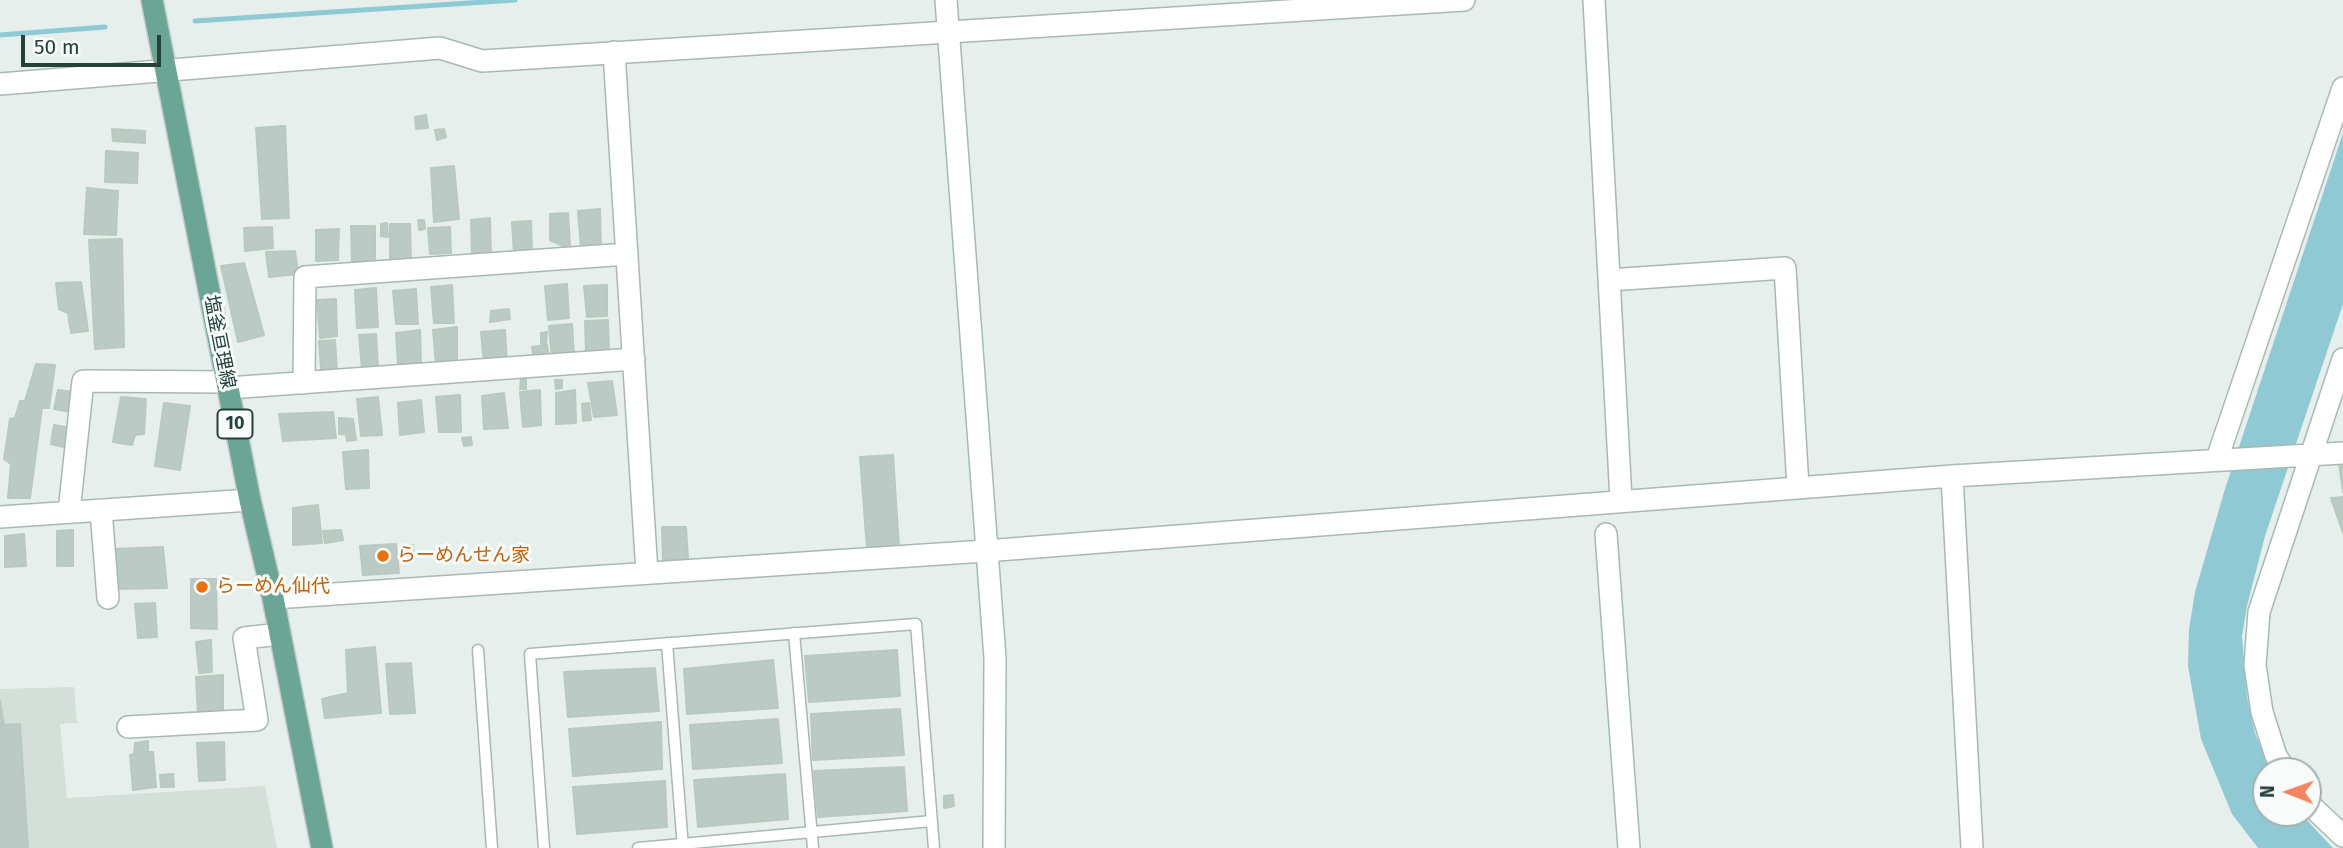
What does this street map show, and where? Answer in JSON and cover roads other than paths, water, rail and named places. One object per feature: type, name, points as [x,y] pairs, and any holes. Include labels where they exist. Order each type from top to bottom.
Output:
[{"type":"main road","name":"塩釜亘理線","points":[[152,0],[250,500],[273,598],[322,848]]},
{"type":"street","points":[[946,0],[995,658],[994,848]]},
{"type":"street","points":[[0,84],[440,48],[482,61],[1464,0]]},
{"type":"street","points":[[1594,0],[1621,500]]},
{"type":"street","points":[[614,52],[647,573]]},
{"type":"street","points":[[2221,459],[2343,88]]},
{"type":"street","points":[[304,383],[305,276],[627,254]]},
{"type":"street","points":[[1609,280],[1785,268],[1798,487]]},
{"type":"street","points":[[69,512],[83,381],[227,385],[304,383],[634,359]]},
{"type":"street","points":[[2277,757],[2262,712],[2255,665],[2259,612],[2306,453],[2343,359]]},
{"type":"street","points":[[273,598],[985,551],[1952,476],[2306,453],[2343,453]]},
{"type":"street","points":[[1952,476],[1972,848]]},
{"type":"street","points":[[0,517],[250,500]]},
{"type":"street","points":[[101,510],[108,598]]},
{"type":"street","points":[[1606,534],[1629,848]]},
{"type":"street","points":[[128,727],[257,720],[244,638],[280,635]]},
{"type":"street","points":[[2322,816],[2343,836]]},
{"type":"lane","points":[[544,848],[530,654],[916,624],[934,848]]},
{"type":"lane","points":[[794,633],[813,848]]},
{"type":"lane","points":[[667,643],[683,846]]},
{"type":"lane","points":[[478,650],[492,848]]},
{"type":"lane","points":[[638,848],[683,846],[811,831],[932,821]]},
{"type":"water","points":[[2343,133],[2343,304],[2265,536],[2242,636],[2247,697],[2255,733],[2265,757],[2252,757],[2252,827],[2313,827],[2333,848],[2258,848],[2232,814],[2201,739],[2188,666],[2189,630],[2195,592],[2225,489]]},
{"type":"waterway","points":[[195,21],[515,0]]},
{"type":"waterway","points":[[0,35],[105,27]]},
{"type":"place","name":"らーめんせん家","points":[[383,556]]},
{"type":"place","name":"らーめん仙代","points":[[202,587]]}]
